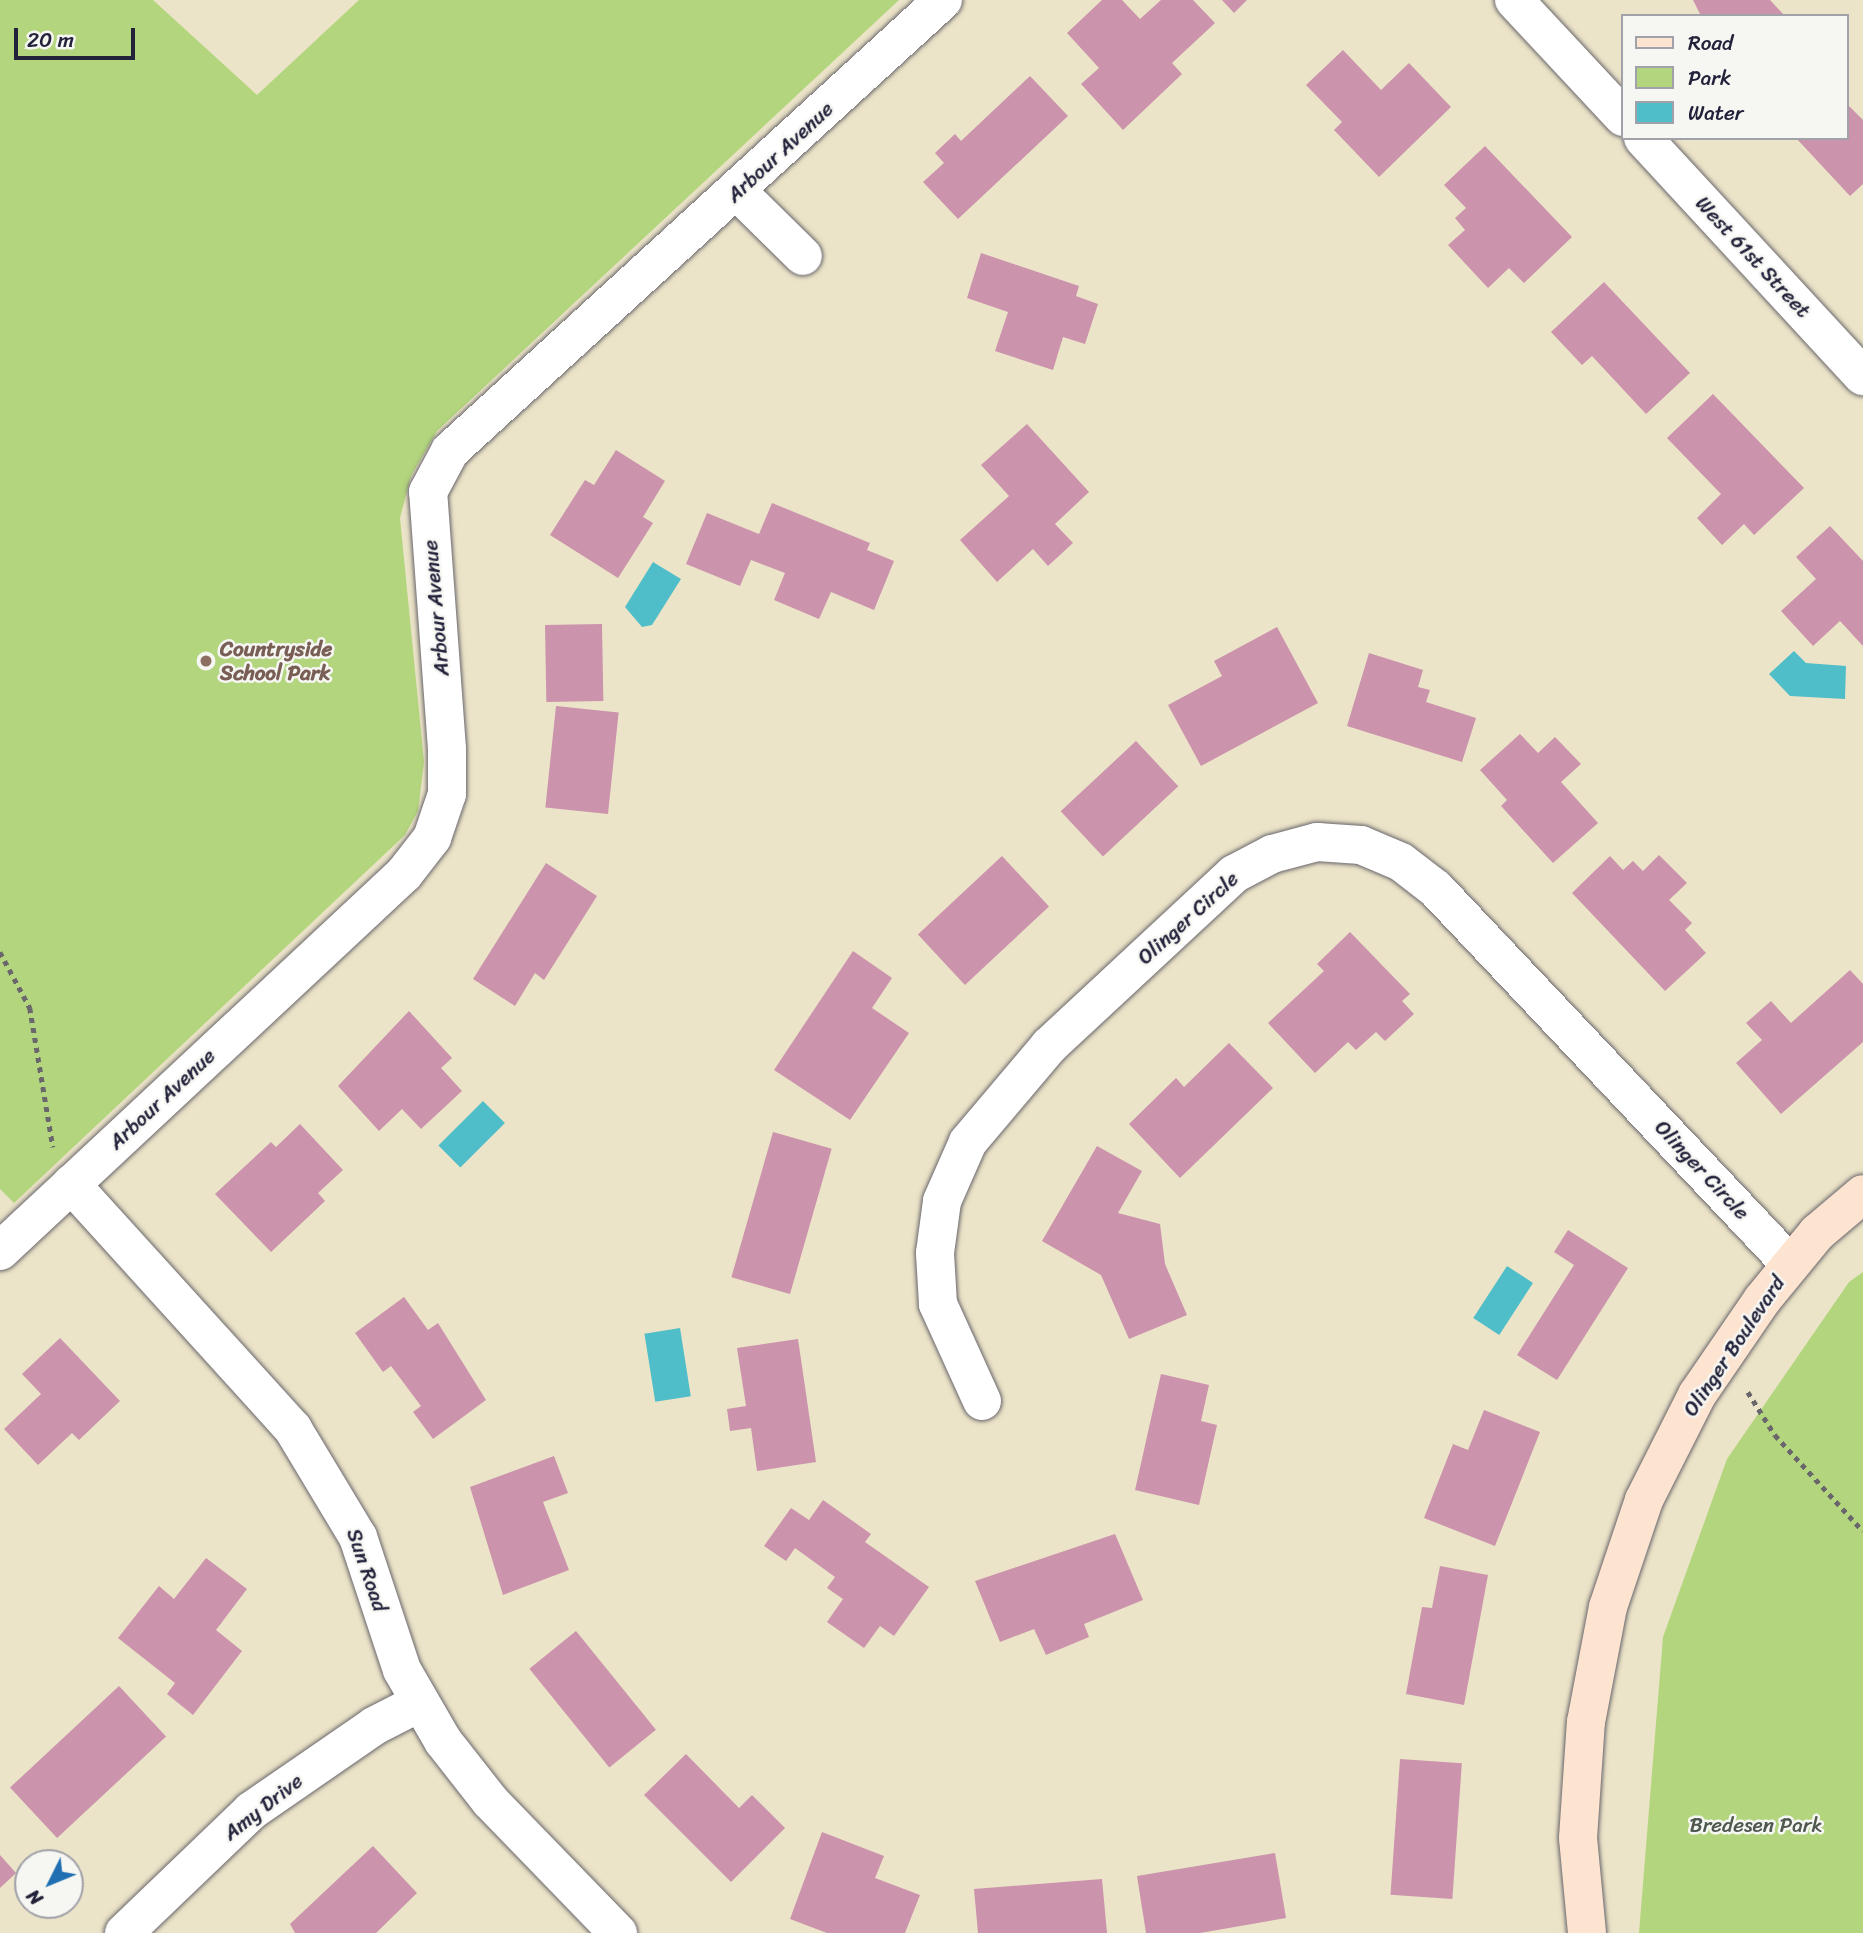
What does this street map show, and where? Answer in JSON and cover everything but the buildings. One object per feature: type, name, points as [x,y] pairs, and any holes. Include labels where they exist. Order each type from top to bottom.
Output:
[{"type":"street","name":"Arbour Avenue","points":[[0,1251],[62,1168],[404,874],[432,838],[447,794],[447,749],[428,492],[450,451],[482,419],[738,192],[943,0]]},
{"type":"street","points":[[1514,0],[1622,116]]},
{"type":"street","name":"West 61st Street","points":[[1645,140],[1863,376]]},
{"type":"street","points":[[738,192],[803,256]]},
{"type":"street","name":"Olinger Circle","points":[[982,1401],[938,1304],[934,1253],[942,1201],[968,1142],[1049,1046],[1234,874],[1272,854],[1317,842],[1361,845],[1401,862],[1436,889],[1790,1264]]},
{"type":"street","name":"Sun Road","points":[[62,1168],[293,1429],[329,1480],[358,1537],[419,1703],[490,1801],[618,1933]]},
{"type":"street","name":"Olinger Boulevard","points":[[1587,1933],[1581,1799],[1586,1722],[1608,1607],[1644,1500],[1727,1352],[1790,1264],[1863,1194]]},
{"type":"street","name":"Amy Drive","points":[[124,1933],[251,1811],[374,1726],[419,1703]]},
{"type":"path","points":[[0,952],[30,1008],[62,1168]]},
{"type":"path","points":[[1727,1352],[1775,1435],[1863,1531]]},
{"type":"green space","name":"Countryside School Park","points":[[0,0],[153,0],[257,95],[359,0],[899,0],[437,431],[411,476],[400,518],[424,762],[418,811],[405,835],[14,1203],[0,1189]]},
{"type":"green space","name":"Bredesen Park","points":[[1863,1272],[1863,1933],[1639,1933],[1663,1637],[1727,1459],[1849,1282]]},
{"type":"water","points":[[653,562],[681,579],[652,625],[642,627],[625,607]]},
{"type":"water","points":[[1794,651],[1806,663],[1846,666],[1845,699],[1790,696],[1769,674]]},
{"type":"water","points":[[483,1101],[505,1123],[460,1167],[438,1146]]},
{"type":"water","points":[[1507,1266],[1533,1283],[1499,1335],[1473,1318]]},
{"type":"water","points":[[680,1328],[691,1396],[655,1402],[644,1334]]},
{"type":"place","name":"Countryside School Park","points":[[206,661]]}]
